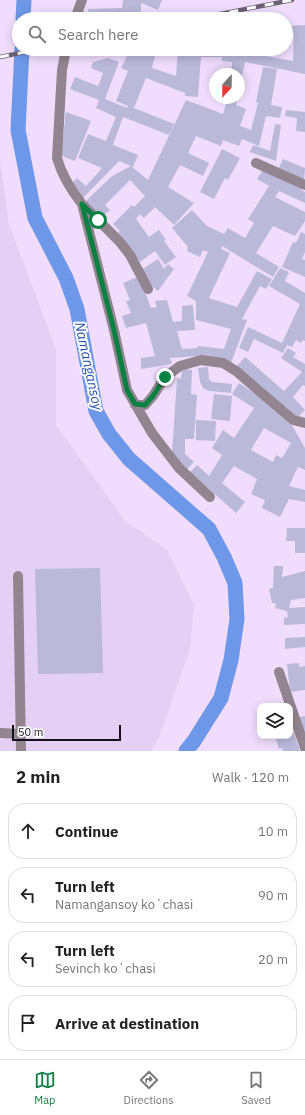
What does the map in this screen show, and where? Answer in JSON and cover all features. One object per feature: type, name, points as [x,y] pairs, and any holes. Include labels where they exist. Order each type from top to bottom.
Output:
[{"type":"street","points":[[78,12],[82,0]]},
{"type":"street","points":[[65,56],[62,70],[57,158],[60,170],[69,188],[82,204],[120,242],[130,255],[148,289]]},
{"type":"street","points":[[256,163],[305,185]]},
{"type":"street","points":[[82,204],[114,330],[127,390],[152,433],[178,468],[210,497]]},
{"type":"street","points":[[135,404],[145,405],[153,396],[165,377],[180,366],[201,360],[223,363],[236,371],[293,420],[305,423]]},
{"type":"street","points":[[18,576],[22,751]]},
{"type":"street","points":[[279,672],[305,748]]},
{"type":"street","points":[[0,733],[21,734]]},
{"type":"shaded area","points":[[0,159],[9,225],[56,349],[56,425],[125,521],[167,550],[194,605],[190,649],[159,737],[151,751],[0,751]]},
{"type":"building","points":[[123,0],[162,0],[158,10],[141,3],[141,12],[88,12],[88,9],[122,8]]},
{"type":"building","points":[[305,25],[305,74],[245,62],[244,68],[232,68],[232,62],[222,61],[222,57],[201,57],[198,97],[185,96],[185,93],[146,78],[134,108],[174,124],[169,135],[123,117],[113,145],[138,155],[133,167],[119,161],[81,200],[71,184],[77,178],[86,186],[102,168],[78,158],[88,134],[106,141],[116,117],[96,108],[99,100],[70,89],[75,77],[98,86],[103,73],[91,68],[93,62],[108,58],[119,62],[105,99],[127,108],[128,106],[116,101],[128,71],[121,68],[127,56],[155,56],[152,68],[176,76],[177,56],[265,56],[293,61],[293,26]]},
{"type":"building","points":[[263,67],[277,69],[271,105],[282,107],[280,118],[266,116],[259,146],[242,139],[239,146],[223,140],[221,146],[196,136],[188,153],[209,163],[203,176],[180,165],[168,187],[194,203],[174,225],[155,207],[144,218],[140,214],[136,219],[149,237],[159,230],[166,240],[164,241],[176,257],[165,265],[155,251],[140,262],[118,232],[120,231],[113,224],[132,205],[134,207],[145,196],[130,180],[105,205],[110,210],[101,218],[85,202],[112,176],[131,166],[148,180],[186,100],[223,114],[226,104],[236,104],[246,109],[240,126],[251,130],[258,103],[256,102]]},
{"type":"building","points":[[286,110],[305,112],[305,132],[296,131],[297,118],[285,116]]},
{"type":"building","points":[[66,112],[91,121],[75,161],[61,156]]},
{"type":"building","points":[[275,124],[281,125],[276,161],[250,152],[253,145],[270,151]]},
{"type":"building","points":[[222,149],[240,158],[228,180],[225,178],[214,199],[200,192]]},
{"type":"building","points":[[283,159],[305,168],[304,181],[278,170]]},
{"type":"building","points":[[264,168],[302,188],[301,190],[305,192],[305,203],[279,191],[275,197],[305,212],[305,221],[295,236],[273,226],[256,253],[279,267],[273,277],[222,246],[221,249],[230,253],[209,298],[237,307],[257,271],[272,279],[266,289],[260,286],[242,319],[247,320],[231,363],[198,356],[170,358],[172,364],[141,369],[141,358],[155,356],[146,323],[126,328],[122,316],[131,313],[126,301],[130,300],[123,283],[139,276],[151,308],[157,307],[155,301],[167,300],[173,322],[182,321],[182,306],[193,305],[195,330],[177,331],[182,349],[198,348],[198,346],[224,349],[231,329],[196,320],[196,301],[187,296],[208,252],[203,250],[200,257],[187,251],[188,247],[172,228],[192,210],[207,226],[224,234],[228,228],[245,238],[254,223],[248,219],[269,186],[257,179]]},
{"type":"building","points":[[301,232],[305,234],[305,252],[302,259],[305,260],[305,277],[282,267],[293,242],[296,243]]},
{"type":"building","points":[[158,259],[164,269],[168,264],[174,269],[158,291],[152,286],[141,270]]},
{"type":"building","points":[[280,268],[289,272],[285,281],[305,293],[305,341],[303,340],[301,343],[296,340],[292,347],[287,345],[283,353],[254,339],[248,352],[239,348],[248,327],[282,343],[300,304],[269,286]]},
{"type":"building","points":[[288,348],[296,353],[293,357],[305,364],[305,386],[303,385],[293,397],[305,410],[296,419],[237,366],[245,357],[284,391],[302,372],[281,358]]},
{"type":"building","points":[[208,367],[209,379],[212,382],[232,384],[231,393],[209,391],[203,388],[200,382],[198,368]]},
{"type":"building","points":[[182,369],[192,370],[191,394],[197,395],[194,439],[185,439],[185,454],[194,462],[187,469],[172,454],[177,378],[181,379]]},
{"type":"building","points":[[239,383],[269,403],[268,405],[293,427],[305,448],[305,470],[298,467],[289,486],[305,490],[305,502],[289,499],[280,517],[262,508],[265,500],[251,494],[257,479],[234,466],[222,483],[245,502],[236,513],[190,472],[197,465],[209,476],[222,455],[212,448],[223,430],[234,438],[254,408],[232,394]],"holes":[[[264,428],[291,443],[282,458],[276,455],[273,462],[251,450]]]},
{"type":"building","points":[[214,394],[232,396],[230,421],[211,419]]},
{"type":"building","points":[[196,420],[216,421],[215,441],[196,440]]},
{"type":"building","points":[[287,528],[305,528],[305,553],[295,553],[295,541],[286,541]]},
{"type":"building","points":[[274,566],[283,566],[282,577],[305,571],[305,598],[291,600],[289,608],[305,607],[305,624],[284,625],[284,618],[288,617],[287,611],[275,608],[276,603],[272,603],[269,589],[273,588]]},
{"type":"building","points":[[100,568],[103,673],[38,674],[35,569]]},
{"type":"building","points":[[305,637],[305,647],[285,649],[285,638]]},
{"type":"building","points":[[299,663],[299,667],[305,666],[305,690],[290,692],[287,664]]},
{"type":"building","points":[[305,716],[305,732],[301,733],[299,717]]},
{"type":"building","points":[[293,730],[300,751],[283,751],[282,748],[279,749],[276,739],[293,739]]},
{"type":"waterway","name":"Namangansoy","points":[[23,12],[24,0]]},
{"type":"waterway","name":"Namangansoy","points":[[22,56],[18,130],[35,218],[66,278],[77,309],[96,411],[109,434],[129,459],[209,529],[224,557],[235,583],[237,619],[231,660],[221,698],[186,751]]},
{"type":"railway","points":[[230,12],[292,0]]},
{"type":"railway","points":[[0,57],[12,55]]},
{"type":"route","points":[[98,220],[82,204],[114,330],[127,390],[135,404],[145,405],[153,396],[165,377]]}]
